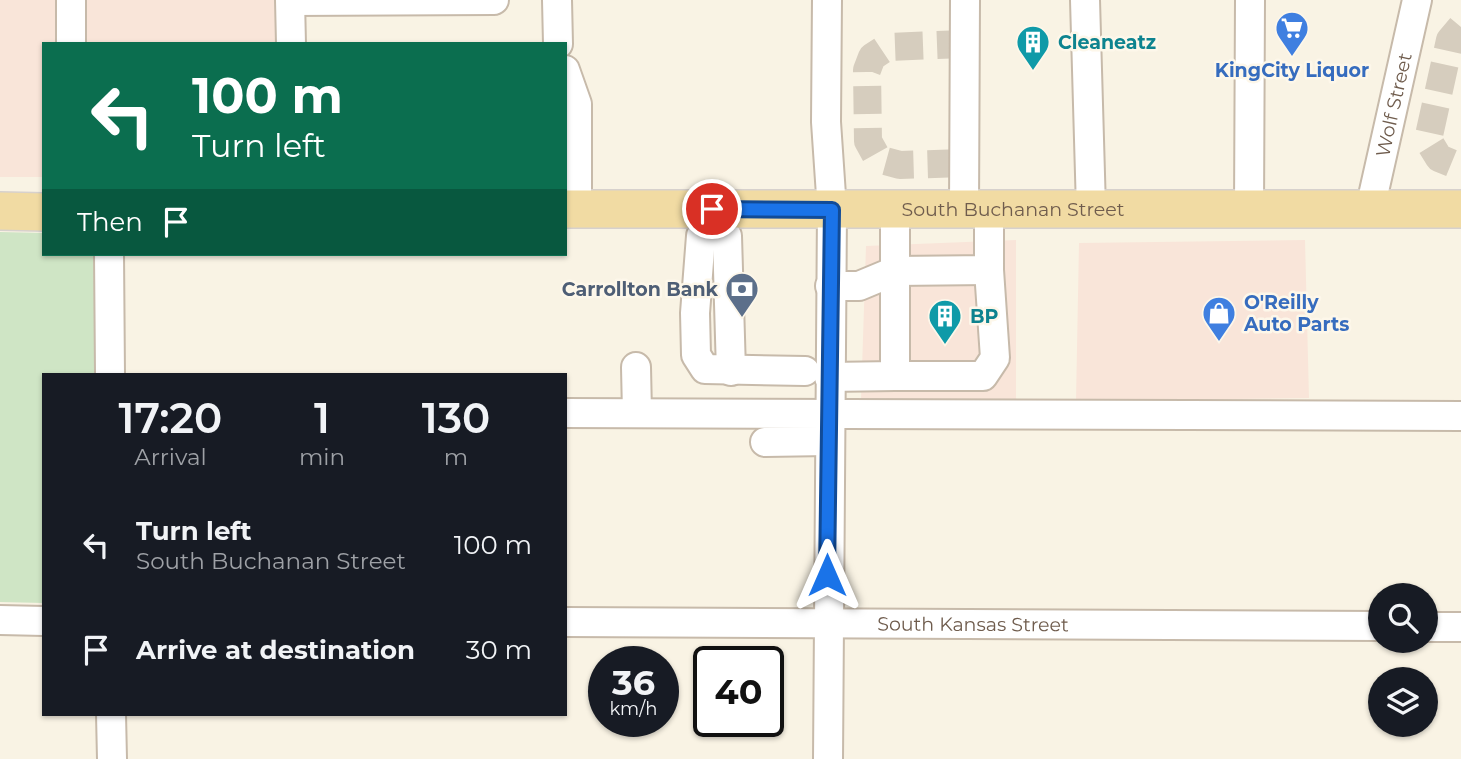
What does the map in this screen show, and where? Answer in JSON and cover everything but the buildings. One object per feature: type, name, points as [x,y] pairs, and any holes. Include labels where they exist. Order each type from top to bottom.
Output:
[{"type":"main road","name":"South Buchanan Street","points":[[571,209],[1461,209]]},
{"type":"main road","points":[[0,211],[42,212]]},
{"type":"street","points":[[71,0],[71,42]]},
{"type":"street","points":[[290,42],[290,0],[494,0]]},
{"type":"street","points":[[557,0],[558,42]]},
{"type":"street","points":[[827,0],[826,122],[832,210],[830,286],[817,374],[828,411],[828,759]]},
{"type":"street","points":[[714,236],[700,280],[695,313],[696,355],[705,369],[895,376],[984,376],[991,369],[995,358],[989,270],[977,209],[965,0]]},
{"type":"street","points":[[1085,0],[1091,209]]},
{"type":"street","points":[[1249,209],[1250,0]]},
{"type":"street","name":"Wolf Street","points":[[1370,208],[1417,0]]},
{"type":"street","points":[[567,76],[577,104],[571,209]]},
{"type":"street","points":[[895,209],[895,376]]},
{"type":"street","points":[[110,256],[110,373]]},
{"type":"street","points":[[830,286],[859,286],[895,271],[989,270]]},
{"type":"street","points":[[636,367],[637,413]]},
{"type":"street","points":[[567,413],[828,411],[1461,416]]},
{"type":"street","points":[[765,442],[828,441]]},
{"type":"street","points":[[0,620],[42,621]]},
{"type":"street","name":"South Kansas Street","points":[[567,622],[1368,626]]},
{"type":"street","points":[[1438,627],[1461,627]]},
{"type":"street","points":[[111,716],[112,759]]},
{"type":"shaded area","points":[[0,0],[282,0],[283,42],[42,42],[42,177],[0,177]]},
{"type":"shaded area","points":[[1016,240],[1016,400],[861,400],[866,246]]},
{"type":"shaded area","points":[[1305,240],[1309,398],[1076,401],[1079,243]]},
{"type":"green space","points":[[0,232],[42,233],[42,256],[96,256],[96,373],[42,373],[42,603],[0,602]]},
{"type":"tunnel","points":[[1461,27],[1450,40],[1428,140],[1439,158],[1461,167]]},
{"type":"tunnel","points":[[965,44],[887,47],[872,57],[867,70],[868,141],[878,159],[900,165],[966,163]]},
{"type":"place","name":"KingCity Liquor","points":[[1292,58]]},
{"type":"place","name":"Cleaneatz","points":[[1033,72]]},
{"type":"place","name":"Carrollton Bank","points":[[742,319]]},
{"type":"place","name":"O'Reilly Auto Parts","points":[[1219,343]]},
{"type":"place","name":"BP","points":[[945,346]]},
{"type":"route","points":[[712,209],[832,210],[827,575]]}]
